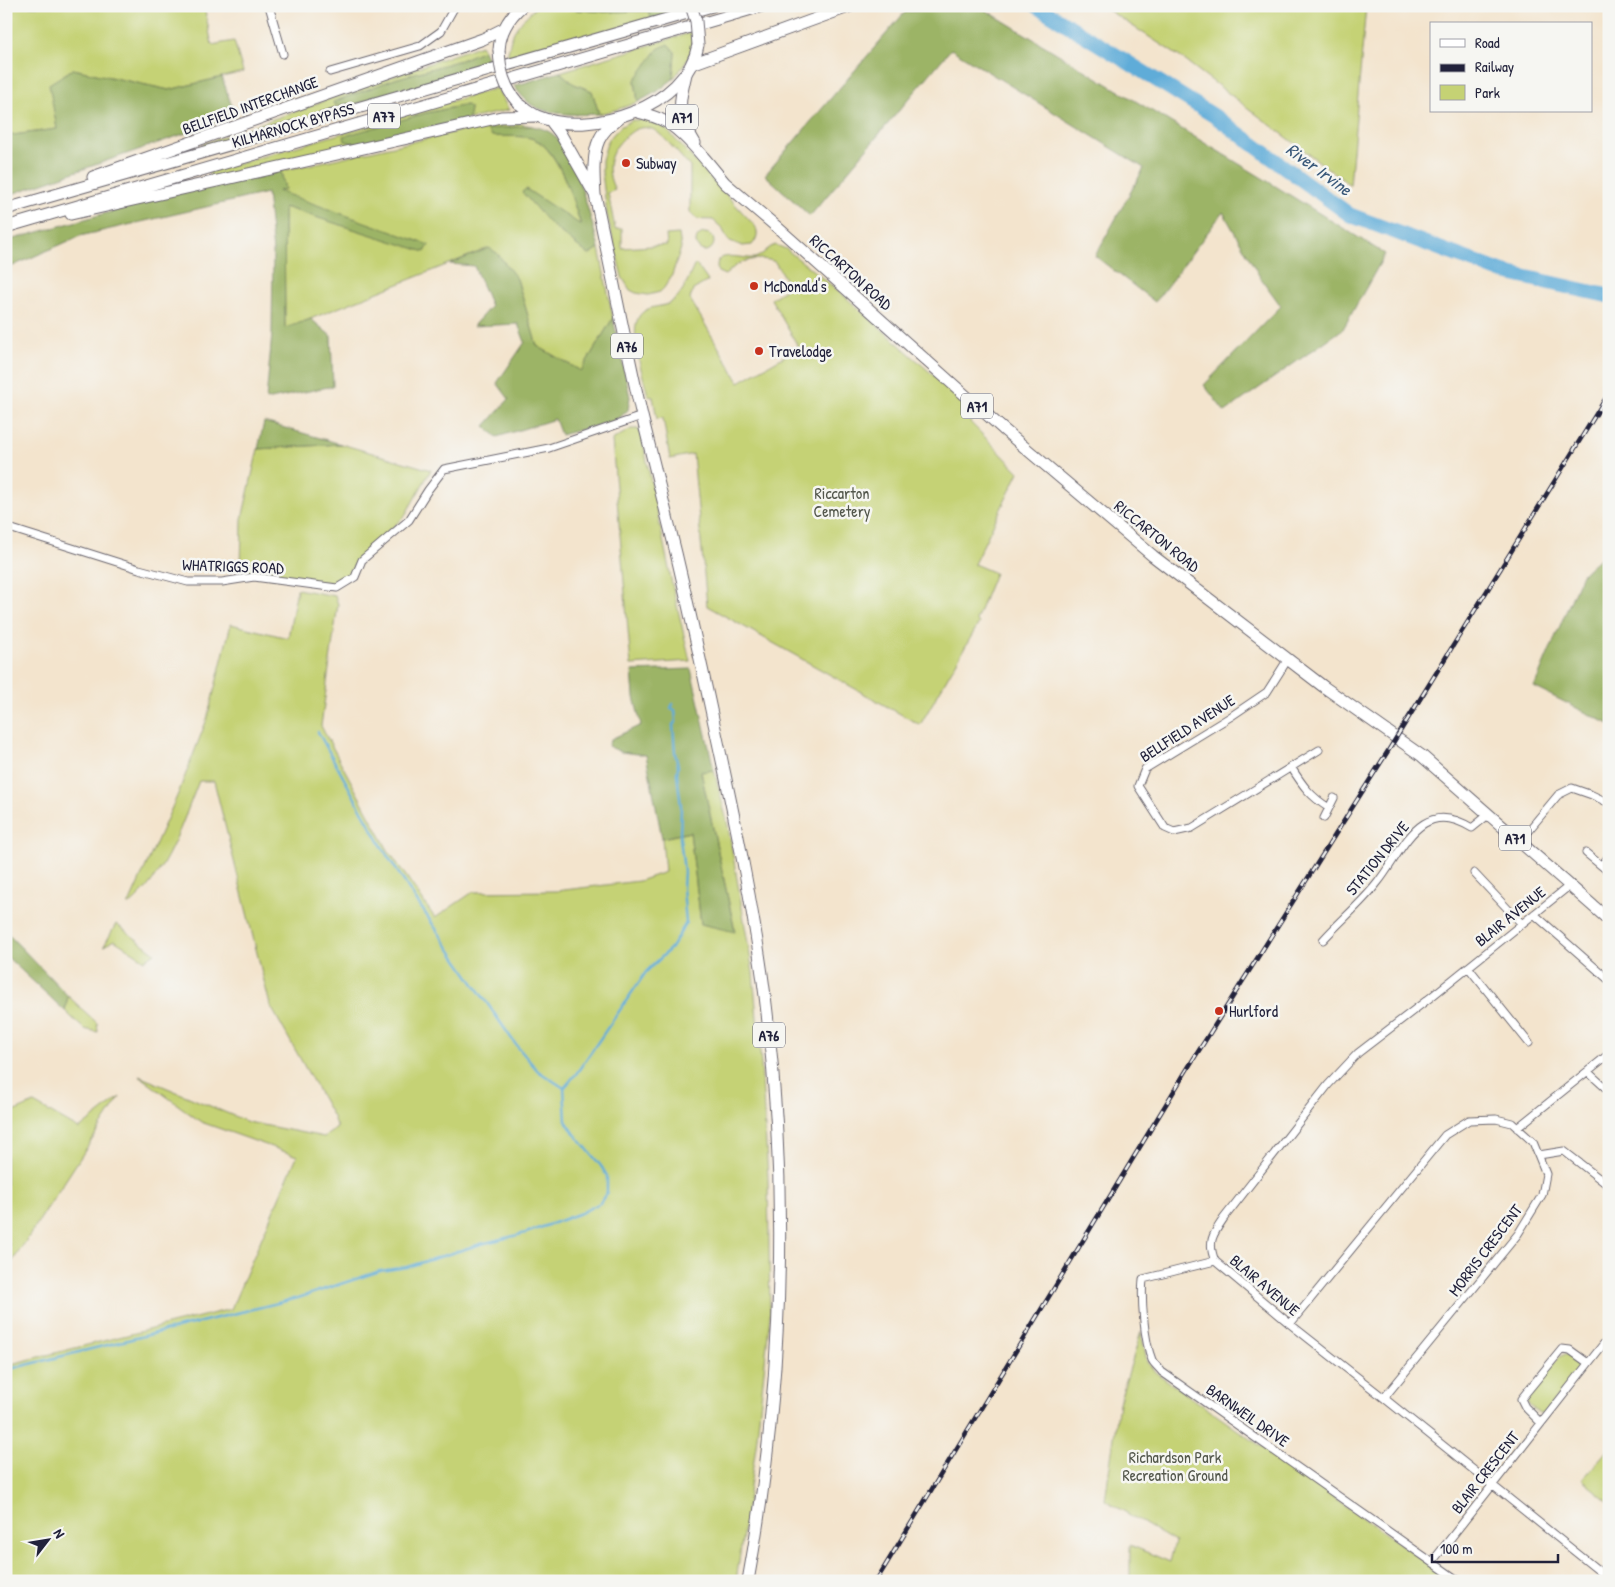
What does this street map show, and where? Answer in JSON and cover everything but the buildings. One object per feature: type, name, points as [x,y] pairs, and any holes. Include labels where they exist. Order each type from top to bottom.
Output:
[{"type":"main road","name":"A76","points":[[522,6],[512,11],[500,39],[499,50],[502,76],[510,93],[518,103],[536,116],[561,122],[589,122],[620,116],[635,111],[662,96],[689,69],[698,45],[696,21],[691,6]]},
{"type":"main road","name":"KILMARNOCK BYPASS","points":[[6,208],[712,6]]},
{"type":"main road","name":"KILMARNOCK BYPASS","points":[[6,228],[762,6]]},
{"type":"main road","points":[[689,69],[851,6]]},
{"type":"main road","name":"BELLFIELD INTERCHANGE","points":[[6,208],[483,39],[504,29]]},
{"type":"main road","name":"RICCARTON ROAD","points":[[689,69],[680,99],[682,121],[702,156]]},
{"type":"main road","name":"RICCARTON ROAD","points":[[635,111],[656,117],[671,126],[725,182],[1003,429],[1153,556],[1324,687],[1422,756],[1609,920]]},
{"type":"main road","name":"A77","points":[[6,228],[501,117],[536,116]]},
{"type":"main road","name":"A76","points":[[620,116],[606,130],[599,141],[594,169],[595,194],[642,416],[678,559],[746,872],[758,945],[772,1064],[779,1192],[778,1321],[768,1449],[760,1513],[748,1581]]},
{"type":"main road","name":"A76","points":[[550,120],[560,133],[595,194]]},
{"type":"street","points":[[269,6],[283,54]]},
{"type":"street","points":[[330,72],[420,46],[441,31],[455,6]]},
{"type":"street","name":"WHATRIGGS ROAD","points":[[6,527],[138,569],[188,582],[222,582],[254,577],[337,588],[355,578],[362,560],[409,520],[444,469],[548,448],[642,416]]},
{"type":"street","name":"BELLFIELD AVENUE","points":[[1288,659],[1266,692],[1230,717],[1144,769],[1138,786],[1165,828],[1174,832],[1192,828],[1320,750]]},
{"type":"street","points":[[1291,767],[1314,799],[1330,808]]},
{"type":"street","points":[[1519,842],[1558,794],[1572,788],[1609,803]]},
{"type":"street","points":[[1324,818],[1334,798]]},
{"type":"street","name":"STATION DRIVE","points":[[1323,940],[1378,882],[1414,831],[1423,824],[1442,817],[1453,818],[1472,828],[1488,815]]},
{"type":"street","points":[[1586,853],[1609,872]]},
{"type":"street","points":[[1602,865],[1609,856]]},
{"type":"street","points":[[1474,873],[1522,924]]},
{"type":"street","name":"BLAIR AVENUE","points":[[1569,886],[1358,1053],[1328,1085],[1215,1232],[1211,1242],[1211,1252],[1215,1261],[1290,1324],[1609,1579]]},
{"type":"street","points":[[1534,914],[1609,980]]},
{"type":"street","name":"BLAIR AVENUE","points":[[1468,967],[1529,1043]]},
{"type":"street","points":[[1517,1128],[1609,1054]]},
{"type":"street","points":[[1588,1072],[1609,1091]]},
{"type":"street","name":"MORRIS CRESCENT","points":[[1290,1324],[1445,1134],[1468,1120],[1496,1119],[1512,1123],[1533,1142],[1539,1155],[1546,1174],[1542,1195],[1518,1234],[1384,1398]]},
{"type":"street","points":[[1539,1155],[1564,1151],[1609,1186]]},
{"type":"street","name":"BARNWEIL DRIVE","points":[[1215,1261],[1143,1279],[1141,1298],[1153,1361],[1162,1372],[1459,1581]]},
{"type":"street","name":"BLAIR CRESCENT","points":[[1432,1562],[1609,1337]]},
{"type":"street","name":"BLAIR CRESCENT","points":[[1541,1423],[1525,1407],[1521,1399],[1562,1349],[1570,1350],[1588,1363]]},
{"type":"green space","points":[[6,6],[204,6],[212,45],[234,41],[243,72],[169,90],[73,69],[50,84],[57,129],[6,136]]},
{"type":"green space","points":[[537,6],[566,6],[568,9],[605,12],[648,11],[652,19],[507,60],[512,35],[519,24]]},
{"type":"green space","points":[[566,6],[684,6],[685,8],[652,19],[648,11],[605,12],[568,9]]},
{"type":"green space","points":[[957,6],[979,6],[1385,254],[1343,329],[1225,412],[1204,385],[1281,306],[1260,277],[1223,212],[1155,302],[1095,256],[1144,168],[951,49],[810,216],[765,175],[905,12]]},
{"type":"green space","points":[[1102,6],[1155,6],[1156,9],[1160,6],[1366,6],[1350,185],[1183,59]]},
{"type":"green space","points":[[693,32],[691,52],[673,79],[675,52],[635,80],[638,102],[619,109],[599,114],[592,91],[574,84],[560,72]]},
{"type":"green space","points":[[668,44],[675,52],[673,79],[658,91],[638,102],[635,80],[658,49]]},
{"type":"green space","points":[[481,45],[484,50],[461,60],[395,79],[333,102],[335,105],[356,104],[204,148],[203,144]]},
{"type":"green space","points":[[484,50],[491,66],[356,104],[335,105],[333,102],[395,79],[461,60]]},
{"type":"green space","points":[[73,69],[169,90],[222,77],[235,116],[6,196],[6,136],[57,129],[49,84]]},
{"type":"green space","points":[[560,72],[574,84],[592,91],[599,114],[561,113],[542,110],[527,101],[514,86]]},
{"type":"green space","points":[[497,88],[509,110],[469,119],[470,107],[466,105],[426,113],[346,141],[357,144],[210,178],[209,172]]},
{"type":"green space","points":[[466,105],[470,107],[469,119],[357,144],[345,141],[344,136],[426,113]]},
{"type":"green space","points":[[632,120],[648,120],[665,128],[755,226],[757,231],[752,245],[742,246],[728,240],[722,228],[713,220],[700,219],[692,215],[690,212],[690,167],[656,131],[643,128],[632,131],[613,152],[609,166],[611,182],[615,190],[608,193],[615,229],[622,229],[622,248],[667,245],[666,235],[679,234],[681,248],[672,275],[664,288],[660,292],[648,295],[630,290],[622,277],[607,214],[602,172],[602,160],[608,140],[620,127]]},
{"type":"green space","points":[[506,121],[532,126],[487,129],[492,136],[530,138],[543,145],[551,154],[564,177],[581,226],[526,189],[549,223],[589,255],[599,248],[613,318],[581,371],[537,346],[517,279],[489,248],[285,329],[284,207],[426,251],[277,191],[285,189],[281,171]]},
{"type":"green space","points":[[532,126],[545,130],[556,137],[570,159],[582,190],[599,248],[589,255],[549,223],[522,192],[526,189],[581,225],[564,177],[551,153],[534,139],[492,136],[487,129]]},
{"type":"green space","points":[[281,171],[285,189],[278,191],[429,245],[425,252],[284,207],[285,328],[311,319],[331,336],[333,386],[266,400],[272,334],[273,252],[267,193],[80,236],[6,269],[6,241],[189,190]]},
{"type":"green space","points":[[701,233],[709,233],[714,238],[712,249],[701,251],[696,246],[696,238]]},
{"type":"green space","name":"Riccarton Cemetery","points":[[776,245],[786,249],[841,293],[976,413],[970,422],[1019,472],[974,564],[995,573],[976,620],[979,623],[920,725],[707,606],[693,454],[670,459],[663,418],[657,419],[653,397],[648,396],[637,352],[636,328],[638,319],[645,310],[671,303],[675,299],[683,289],[696,264],[708,281],[693,290],[690,299],[739,382],[799,348],[771,299],[786,289],[785,279],[775,262],[762,259],[751,260],[738,264],[725,275],[718,272],[717,264],[724,257],[755,258]]},
{"type":"green space","points":[[489,248],[497,253],[517,279],[537,346],[581,371],[613,318],[630,397],[628,410],[617,420],[561,435],[555,419],[497,437],[485,426],[509,399],[497,383],[525,342],[518,324],[473,326],[491,306],[474,266],[450,264]]},
{"type":"green space","points":[[264,422],[341,444],[258,449]]},
{"type":"green space","points":[[631,429],[638,429],[642,437],[690,661],[631,665],[612,440]]},
{"type":"green space","points":[[341,444],[431,470],[404,517],[357,560],[346,579],[334,583],[241,574],[242,519],[258,449]]},
{"type":"green space","points":[[1609,549],[1609,579],[1602,601],[1609,614],[1609,724],[1534,687],[1582,574]]},
{"type":"green space","points":[[297,589],[335,596],[338,604],[321,726],[388,850],[435,918],[473,892],[556,891],[639,881],[665,872],[662,838],[690,832],[701,924],[735,931],[701,772],[714,770],[728,826],[753,973],[768,1178],[770,1315],[756,1446],[736,1581],[6,1581],[6,1363],[7,1365],[231,1309],[297,1156],[201,1122],[139,1076],[248,1122],[324,1137],[337,1128],[333,1117],[270,1005],[214,781],[199,781],[179,832],[163,864],[142,894],[128,906],[178,794],[207,719],[231,624],[288,638]]},
{"type":"green space","points":[[691,669],[714,770],[701,772],[735,932],[701,924],[690,832],[662,838],[646,755],[621,752],[608,746],[611,739],[641,725],[634,697],[632,671]]},
{"type":"green space","points":[[116,924],[155,953],[145,960],[114,940],[104,946]]},
{"type":"green space","points":[[6,932],[68,996],[65,1011],[6,956]]},
{"type":"green space","points":[[68,996],[97,1023],[98,1032],[84,1029],[65,1011]]},
{"type":"green space","points":[[120,1097],[6,1271],[6,1248],[9,1244],[6,1241],[6,1115],[34,1103],[79,1129]]},
{"type":"green space","name":"Richardson Park Recreation Ground","points":[[1141,1332],[1147,1361],[1155,1372],[1453,1581],[1130,1581],[1130,1545],[1170,1562],[1175,1542],[1105,1500],[1119,1403]]},
{"type":"green space","points":[[1565,1354],[1577,1360],[1581,1368],[1543,1414],[1539,1414],[1528,1404],[1527,1399],[1559,1357]]},
{"type":"green space","points":[[1609,1448],[1609,1502],[1582,1480]]},
{"type":"waterway","name":"River Irvine","points":[[1037,6],[1216,117],[1350,215],[1502,272],[1609,296]]},
{"type":"waterway","points":[[564,1088],[576,1074],[646,972],[671,948],[686,923],[683,888],[684,871],[680,838],[681,806],[673,725],[676,721],[675,710],[671,708],[673,704]]},
{"type":"waterway","points":[[6,1370],[298,1298],[380,1271],[407,1267],[481,1244],[526,1233],[581,1213],[600,1203],[607,1192],[607,1176],[566,1121],[564,1088],[538,1071],[516,1045],[385,852],[318,732]]},
{"type":"railway","points":[[876,1581],[1191,1063],[1388,751],[1609,393]]},
{"type":"place","name":"Subway","points":[[626,163]]},
{"type":"place","name":"McDonald's","points":[[754,286]]},
{"type":"place","name":"Travelodge","points":[[759,351]]},
{"type":"place","name":"Hurlford","points":[[1219,1011]]}]
